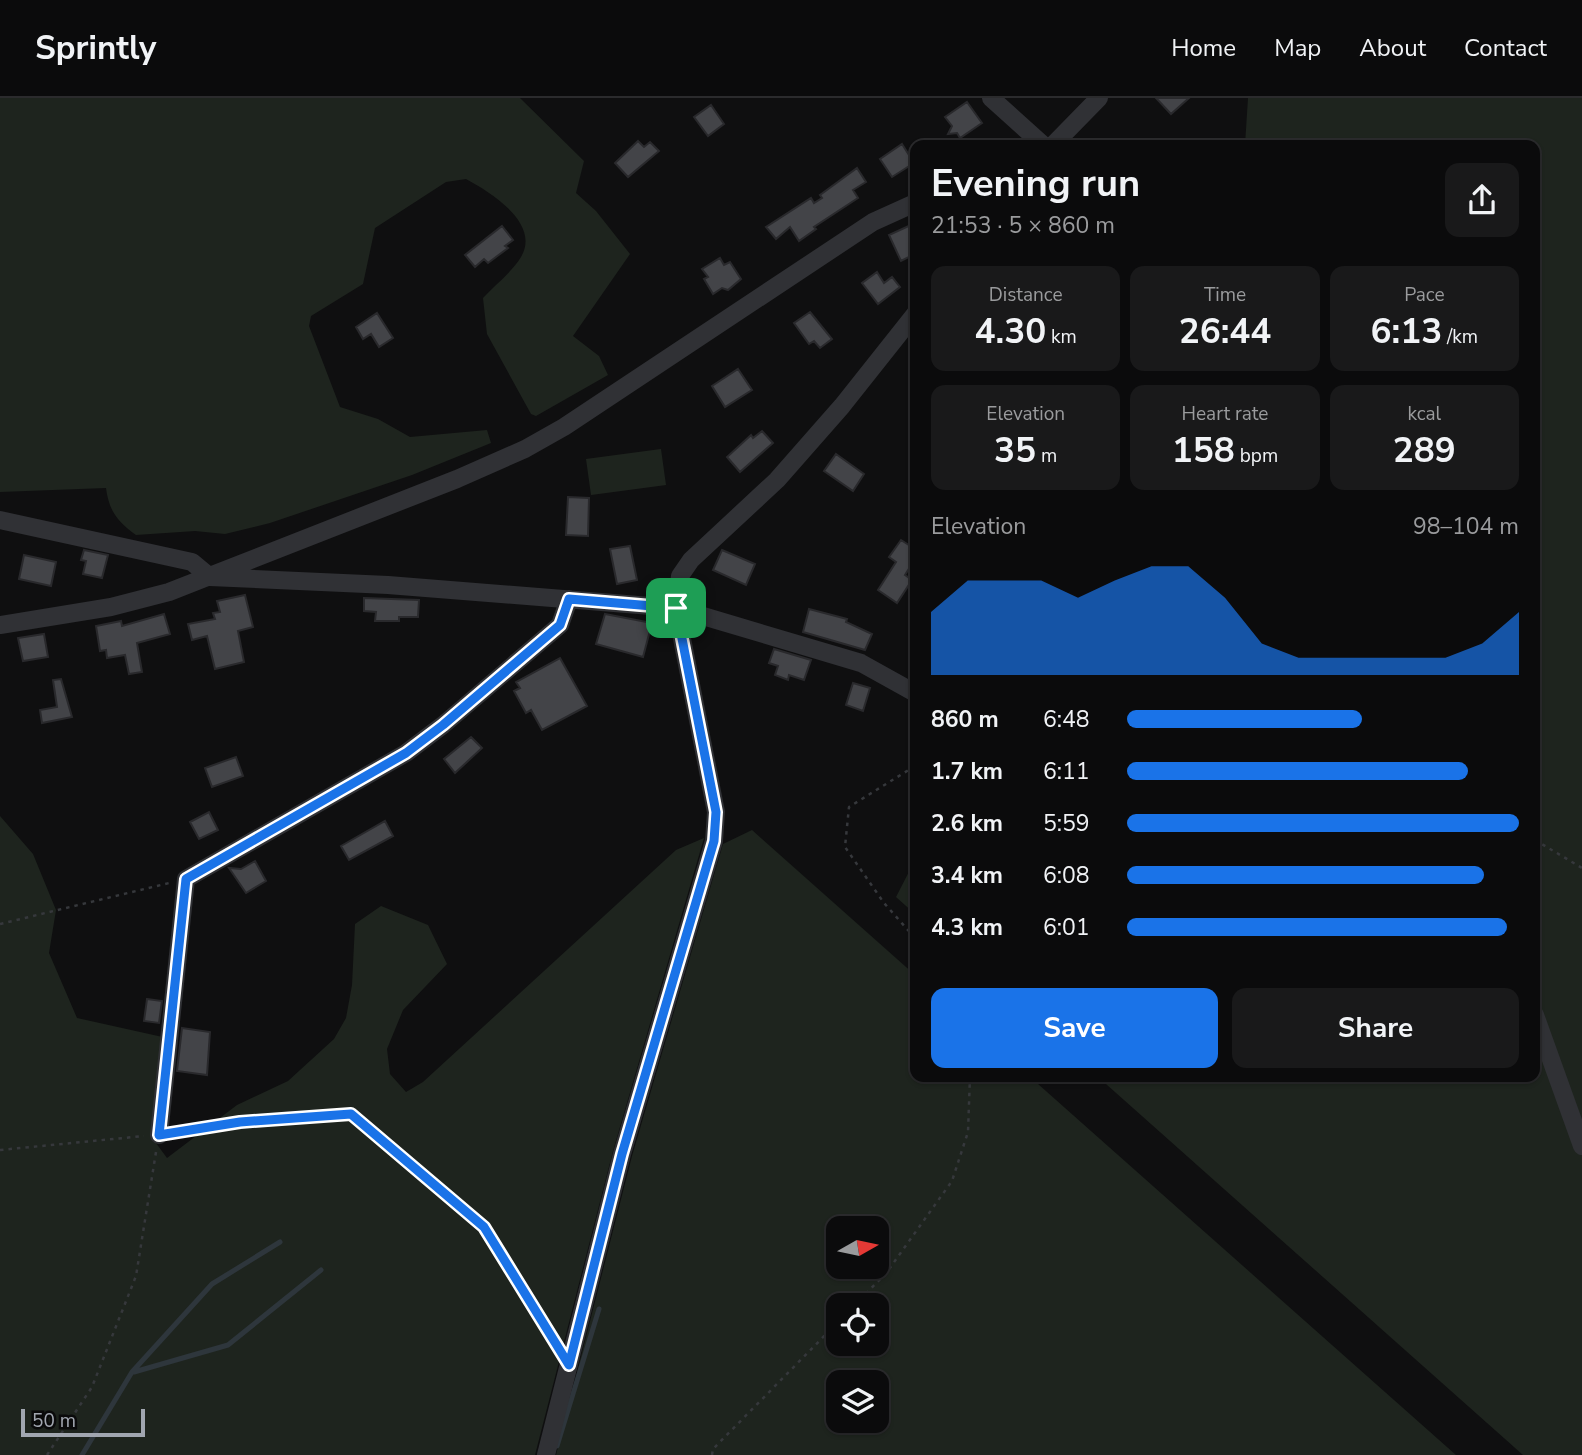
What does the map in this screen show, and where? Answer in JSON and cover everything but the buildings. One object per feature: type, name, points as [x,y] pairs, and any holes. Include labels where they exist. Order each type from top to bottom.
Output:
[{"type":"street","points":[[991,98],[1037,140]]},
{"type":"street","points":[[1058,140],[1099,98]]},
{"type":"street","points":[[0,625],[111,607],[169,592],[457,479],[525,449],[564,427],[873,222],[910,205]]},
{"type":"street","points":[[546,1455],[622,1154],[714,841],[716,812],[676,608],[680,576],[691,560],[776,480],[842,406],[910,320]]},
{"type":"street","points":[[0,520],[192,562],[210,577],[388,585],[676,608],[861,663],[910,690]]},
{"type":"street","points":[[159,1135],[186,879],[406,753],[443,725],[560,625],[569,599]]},
{"type":"street","points":[[1540,1029],[1582,1146]]},
{"type":"path","points":[[910,769],[849,807],[845,847],[884,902],[910,932]]},
{"type":"path","points":[[1540,843],[1582,868]]},
{"type":"path","points":[[0,924],[186,879]]},
{"type":"path","points":[[867,1293],[887,1272],[952,1181],[968,1132],[970,1082]]},
{"type":"path","points":[[0,1150],[159,1135],[240,1122],[351,1114],[484,1227],[569,1365]]},
{"type":"path","points":[[47,1455],[92,1387],[136,1276],[159,1135]]},
{"type":"path","points":[[712,1455],[713,1449],[826,1334]]},
{"type":"shaded area","points":[[0,98],[520,98],[584,161],[576,193],[596,211],[630,254],[573,336],[599,356],[608,375],[536,416],[531,414],[487,334],[483,298],[521,257],[525,244],[524,232],[510,210],[488,192],[466,179],[446,182],[375,228],[363,284],[311,316],[309,326],[340,407],[378,419],[410,437],[487,430],[491,443],[412,475],[270,523],[225,534],[195,531],[136,535],[115,515],[106,488],[0,492]]},
{"type":"shaded area","points":[[1248,98],[1582,98],[1582,1455],[1523,1455],[1104,1082],[1540,1082],[1540,140],[1245,140]]},
{"type":"shaded area","points":[[661,449],[666,485],[591,495],[586,459]]},
{"type":"shaded area","points":[[0,816],[33,854],[56,910],[49,953],[77,1018],[167,1038],[153,1139],[167,1158],[237,1105],[288,1081],[334,1039],[346,1018],[352,985],[355,924],[381,906],[428,925],[447,964],[403,1010],[387,1049],[390,1074],[406,1092],[423,1082],[676,850],[704,838],[613,1151],[535,1455],[0,1455]]},
{"type":"shaded area","points":[[752,830],[910,971],[910,1082],[1036,1082],[1456,1455],[556,1455],[632,1156],[723,844]]},
{"type":"shaded area","points":[[910,870],[910,910],[896,897]]},
{"type":"waterway","points":[[82,1455],[132,1372],[212,1284],[280,1242]]},
{"type":"waterway","points":[[134,1372],[228,1345],[321,1270]]},
{"type":"waterway","points":[[557,1446],[599,1309]]},
{"type":"route","points":[[569,599],[676,608],[716,812],[714,841],[622,1154],[569,1365],[484,1227],[351,1114],[240,1122],[159,1135],[186,879],[406,753],[531,652],[560,625],[569,599]]}]
